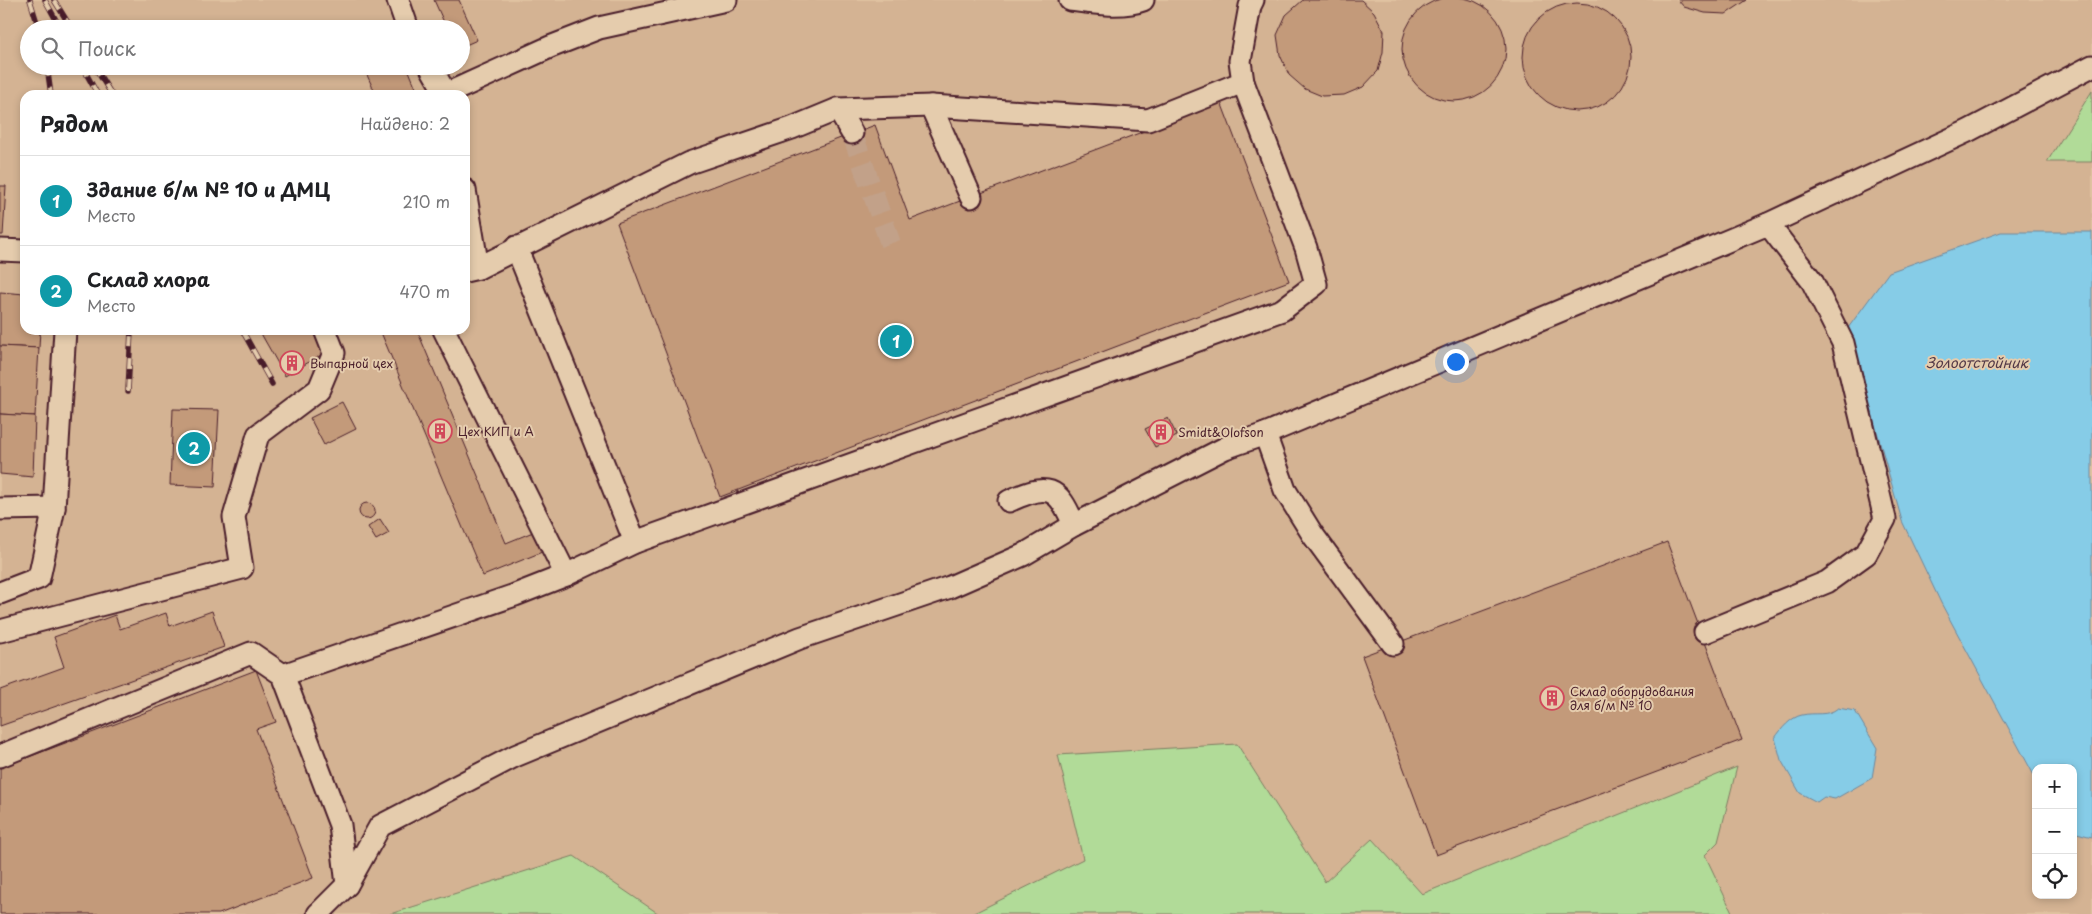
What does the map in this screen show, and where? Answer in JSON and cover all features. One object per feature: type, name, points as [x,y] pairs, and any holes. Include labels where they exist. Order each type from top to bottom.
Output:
[{"type":"lane","points":[[398,0],[405,20]]},
{"type":"lane","points":[[456,90],[550,47],[598,28],[726,0]]},
{"type":"lane","points":[[1070,0],[1093,3],[1135,3],[1144,0]]},
{"type":"lane","points":[[283,675],[515,595],[566,575],[635,542],[1282,310],[1316,284],[1306,248],[1243,82],[1240,61],[1253,0]]},
{"type":"lane","points":[[318,914],[347,884],[380,826],[515,756],[800,638],[950,587],[1023,555],[1074,525],[1224,448],[1266,434],[1768,224],[1968,131],[2092,66]]},
{"type":"lane","points":[[435,75],[442,90]]},
{"type":"lane","points":[[470,247],[472,270],[690,163],[792,128],[838,109],[931,106],[1148,120],[1243,82]]},
{"type":"lane","points":[[931,106],[971,197]]},
{"type":"lane","points":[[838,109],[852,134]]},
{"type":"lane","points":[[1705,632],[1827,582],[1866,554],[1886,519],[1843,343],[1812,281],[1768,224]]},
{"type":"lane","points":[[516,247],[635,542]]},
{"type":"lane","points":[[0,250],[20,251]]},
{"type":"lane","points":[[0,593],[39,578],[54,508],[65,335]]},
{"type":"lane","points":[[0,632],[242,568],[234,517],[258,435],[319,389],[334,353],[327,335]]},
{"type":"lane","points":[[446,335],[566,575]]},
{"type":"lane","points":[[1266,434],[1284,490],[1313,535],[1393,644]]},
{"type":"lane","points":[[1010,501],[1026,493],[1042,490],[1056,493],[1065,503],[1074,525]]},
{"type":"lane","points":[[0,509],[54,508]]},
{"type":"lane","points":[[0,756],[252,653],[283,675],[340,824],[347,884]]},
{"type":"shaded area","points":[[0,0],[2092,0],[2092,914],[0,914]]},
{"type":"green space","points":[[2092,91],[2092,162],[2047,162]]},
{"type":"green space","points":[[1237,744],[1325,882],[1372,839],[1422,894],[1737,767],[1718,842],[1705,855],[1733,914],[972,914],[1083,859],[1058,755]]},
{"type":"green space","points":[[574,856],[659,914],[390,914]]},
{"type":"water","name":"Золоотстойник","points":[[2001,232],[2092,232],[2092,837],[2077,833],[2077,764],[2032,764],[2032,772],[1941,603],[1902,521],[1848,328],[1889,272]]},
{"type":"water","points":[[1838,708],[1855,711],[1877,748],[1872,778],[1835,799],[1824,797],[1817,802],[1800,793],[1781,760],[1775,738],[1787,724],[1798,716],[1830,712]]},
{"type":"building","points":[[1441,-1],[1467,-1],[1483,6],[1497,20],[1505,39],[1505,59],[1497,78],[1483,92],[1464,100],[1444,100],[1425,92],[1411,78],[1403,59],[1403,39],[1411,20],[1425,6]]},
{"type":"building","points":[[434,0],[459,0],[468,20],[443,20]]},
{"type":"building","points":[[1303,0],[1361,0],[1374,12],[1384,31],[1383,52],[1378,71],[1363,87],[1344,95],[1322,96],[1305,89],[1289,75],[1280,55],[1277,35],[1286,15]]},
{"type":"building","points":[[1678,0],[1747,0],[1726,14],[1705,13],[1684,7]]},
{"type":"building","points":[[1577,3],[1587,4],[1607,12],[1615,19],[1622,27],[1630,47],[1630,67],[1622,87],[1615,95],[1607,102],[1587,110],[1577,111],[1567,110],[1547,102],[1539,95],[1532,87],[1524,67],[1523,57],[1524,47],[1532,27],[1539,19],[1547,12],[1567,4]]},
{"type":"building","points":[[470,24],[477,40],[470,43]]},
{"type":"building","points":[[367,75],[411,75],[416,88],[411,90],[374,90]]},
{"type":"building","points":[[1221,102],[1289,281],[720,497],[617,223],[875,125],[910,220]]},
{"type":"building","points":[[0,186],[6,186],[3,235],[0,235]]},
{"type":"building","points":[[0,292],[20,294],[20,335],[40,335],[39,348],[0,346]]},
{"type":"building","name":"Выпарной цех","points":[[262,335],[319,335],[328,351],[285,376]]},
{"type":"building","name":"Цех КИП и А","points":[[382,335],[419,335],[506,543],[533,532],[542,552],[483,576]]},
{"type":"building","points":[[0,346],[39,348],[35,416],[0,414]]},
{"type":"building","points":[[342,402],[356,429],[324,445],[310,418]]},
{"type":"building","points":[[173,409],[219,410],[215,487],[170,485]]},
{"type":"building","points":[[0,414],[35,416],[33,477],[0,474]]},
{"type":"building","name":"Smidt&Olofson","points":[[1168,418],[1177,436],[1155,447],[1145,429]]},
{"type":"building","points":[[367,503],[373,505],[375,511],[373,517],[367,519],[361,517],[359,511],[361,505]]},
{"type":"building","points":[[380,519],[389,533],[376,540],[368,527]]},
{"type":"building","name":"Склад оборудования для б/м № 10","points":[[1667,542],[1742,740],[1436,855],[1362,656]]},
{"type":"building","points":[[212,611],[224,647],[0,726],[0,690],[64,667],[54,637],[115,615],[120,629],[166,613],[170,626]]},
{"type":"building","points":[[256,670],[276,722],[256,729],[313,878],[219,914],[0,914],[0,768]]},
{"type":"tunnel","points":[[852,133],[892,248]]},
{"type":"railway","points":[[30,0],[36,20]]},
{"type":"railway","points":[[45,0],[56,20]]},
{"type":"railway","points":[[54,0],[66,20]]},
{"type":"railway","points":[[48,75],[50,90]]},
{"type":"railway","points":[[87,75],[95,90]]},
{"type":"railway","points":[[100,75],[109,90]]},
{"type":"railway","points":[[128,391],[131,335]]},
{"type":"railway","points":[[245,335],[272,384]]},
{"type":"place","name":"Здание б/м № 10 и ДМЦ","points":[[896,341]]},
{"type":"place","name":"Выпарной цех","points":[[292,363]]},
{"type":"place","name":"Цех КИП и А","points":[[440,431]]},
{"type":"place","name":"Smidt&Olofson","points":[[1161,432]]},
{"type":"place","name":"Склад хлора","points":[[194,448]]},
{"type":"place","name":"Склад оборудования для б/м № 10","points":[[1552,698]]}]
